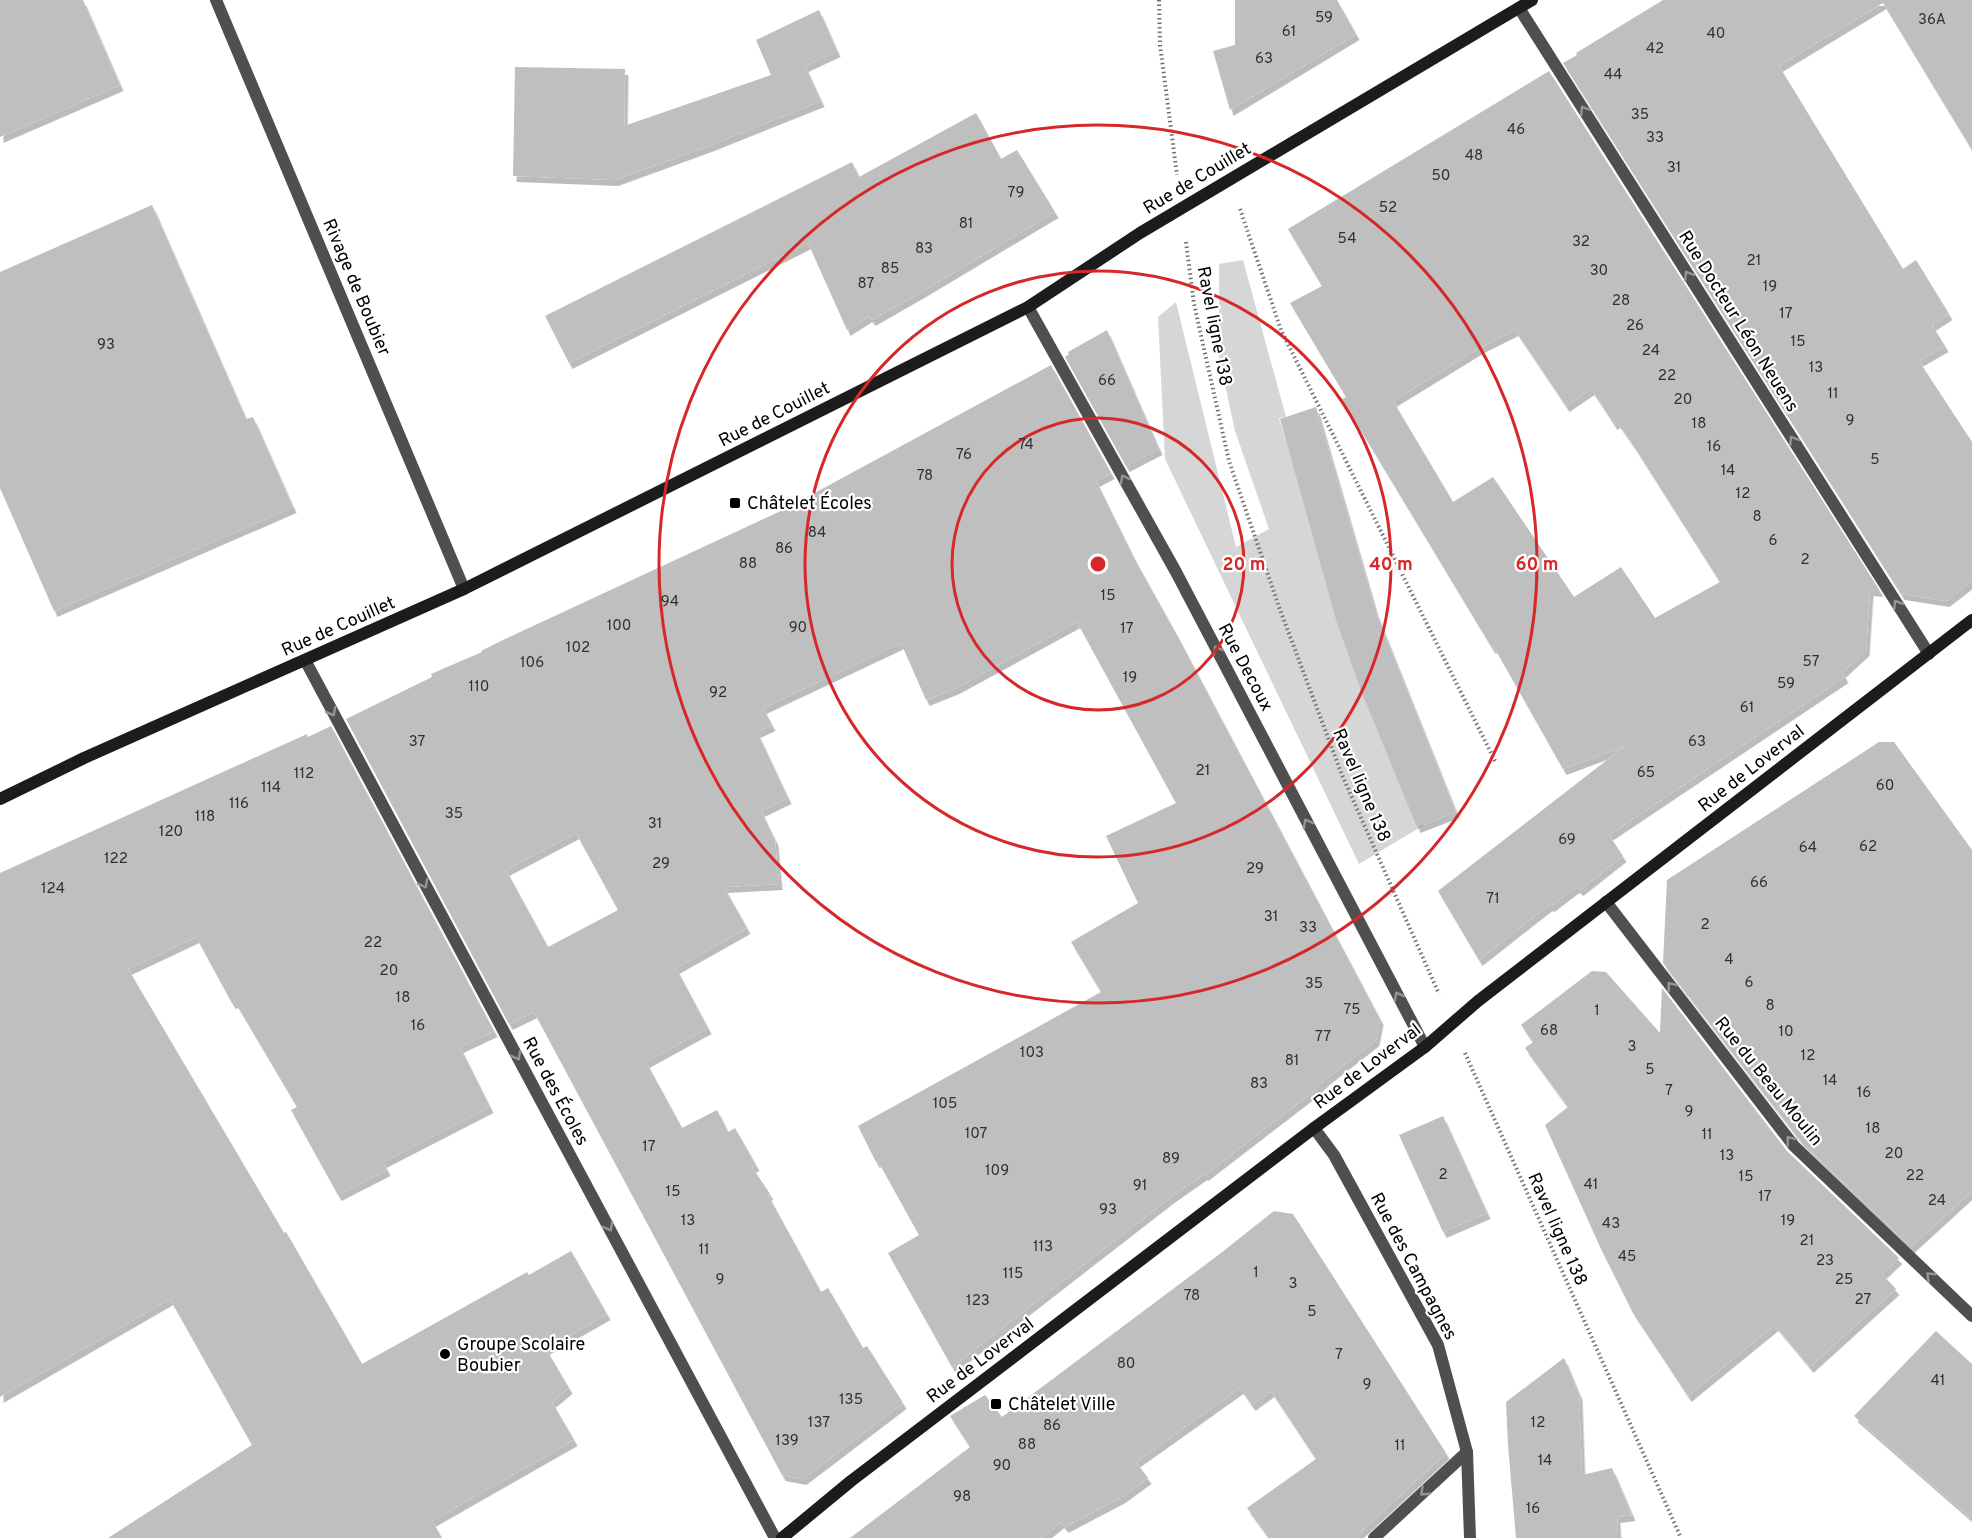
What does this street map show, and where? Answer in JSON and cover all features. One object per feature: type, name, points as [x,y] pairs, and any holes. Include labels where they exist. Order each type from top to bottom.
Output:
[{"type":"main road","name":"Rue de Couillet","points":[[0,799],[84,758],[464,589],[1028,307],[1181,208],[1532,0]]},
{"type":"main road","name":"Rue de Loverval","points":[[782,1538],[851,1481],[1314,1128],[1425,1047],[1478,1001],[1972,620]]},
{"type":"street","name":"Rivage de Boubier","points":[[216,0],[464,589]]},
{"type":"street","name":"Rue Docteur Léon Neuens","points":[[1519,8],[1929,654]]},
{"type":"street","name":"Rue Decoux","points":[[1028,307],[1176,572],[1425,1047]]},
{"type":"street","name":"Rue des Écoles","points":[[305,660],[775,1538]]},
{"type":"street","name":"Rue du Beau Moulin","points":[[1606,902],[1794,1146],[1972,1316]]},
{"type":"street","name":"Rue des Campagnes","points":[[1314,1128],[1335,1155],[1438,1345],[1467,1452],[1470,1538]]},
{"type":"street","points":[[1374,1538],[1467,1452]]},
{"type":"path","name":"Ravel ligne 138","points":[[1159,0],[1160,45],[1194,304],[1229,461],[1285,624],[1342,775],[1681,1538]]},
{"type":"path","points":[[1230,180],[1281,330],[1495,760]]},
{"type":"shaded area","points":[[1243,260],[1286,417],[1279,418],[1333,595],[1423,818],[1424,825],[1359,864],[1165,459],[1158,317],[1176,302],[1236,547],[1269,529],[1235,431],[1219,357],[1219,264]]},
{"type":"building","points":[[0,0],[83,0],[120,85],[0,137]]},
{"type":"building","points":[[1235,0],[1337,0],[1356,34],[1230,110],[1213,51],[1235,45]]},
{"type":"building","points":[[1663,0],[1972,0],[1972,150],[1883,3],[1779,66],[1903,269],[1916,260],[1949,314],[1932,325],[1945,346],[1919,361],[1972,442],[1972,581],[1946,601],[1901,594],[1563,63]]},
{"type":"building","points":[[819,10],[837,51],[805,66],[821,101],[615,180],[513,176],[515,67],[625,69],[624,126],[771,75],[756,40]]},
{"type":"building","points":[[1549,71],[1880,591],[1870,590],[1866,650],[1842,672],[1845,677],[1609,835],[1623,856],[1580,890],[1576,887],[1551,906],[1549,905],[1479,960],[1438,891],[1625,746],[1563,769],[1494,647],[1492,648],[1342,399],[1346,397],[1290,303],[1322,286],[1288,229]],"holes":[[[1515,330],[1566,406],[1591,389],[1614,424],[1617,422],[1635,448],[1720,582],[1655,618],[1621,567],[1574,597],[1493,477],[1453,502],[1393,401],[1481,347]]]},
{"type":"building","points":[[976,113],[1001,159],[1017,150],[1055,212],[872,320],[869,316],[847,330],[808,243],[569,363],[545,316],[852,162],[859,177]]},
{"type":"building","points":[[152,205],[246,419],[253,417],[293,507],[54,611],[0,488],[0,272]]},
{"type":"building","points":[[1107,330],[1159,449],[1126,466],[1065,357],[1069,354],[1068,352]]},
{"type":"building","points":[[1051,365],[1111,473],[1096,481],[1134,558],[1380,1019],[1376,1040],[1314,1091],[1205,1175],[1171,1197],[952,1367],[888,1253],[919,1235],[878,1161],[876,1162],[858,1126],[1101,992],[1071,942],[1138,903],[1106,836],[1176,803],[1077,622],[956,688],[926,700],[901,643],[763,708],[772,725],[757,732],[788,798],[761,811],[775,840],[779,884],[724,887],[747,928],[676,968],[708,1028],[646,1062],[682,1128],[717,1110],[728,1132],[735,1128],[756,1165],[752,1167],[770,1194],[768,1195],[821,1292],[828,1288],[863,1348],[867,1346],[903,1403],[803,1479],[782,1475],[534,1012],[509,1024],[346,719],[432,677],[431,674],[785,509]],"holes":[[[576,833],[618,910],[548,947],[506,870]]]},
{"type":"building","points":[[1316,407],[1375,610],[1456,812],[1417,827],[1362,693],[1337,623],[1280,419]]},
{"type":"building","points":[[331,726],[494,1031],[460,1047],[490,1107],[383,1162],[387,1170],[338,1195],[291,1110],[297,1107],[235,1002],[232,1003],[196,937],[128,969],[284,1233],[286,1232],[362,1364],[527,1272],[529,1275],[571,1251],[607,1314],[546,1349],[569,1388],[552,1402],[574,1440],[432,1521],[442,1538],[108,1538],[252,1445],[170,1299],[0,1397],[0,873],[307,734],[308,737]]},
{"type":"building","points":[[1879,742],[1894,742],[1972,850],[1972,1191],[1911,1247],[1800,1140],[1663,963],[1667,880]]},
{"type":"building","points":[[1592,971],[1606,972],[1660,1033],[1662,988],[1787,1151],[1899,1258],[1882,1274],[1896,1289],[1810,1367],[1775,1325],[1688,1396],[1633,1313],[1601,1249],[1545,1125],[1568,1107],[1525,1048],[1533,1042],[1521,1025]]},
{"type":"building","points":[[1443,1116],[1487,1213],[1443,1232],[1399,1135]]},
{"type":"building","points":[[1274,1211],[1293,1214],[1446,1453],[1354,1538],[1269,1538],[1247,1508],[1316,1459],[1271,1391],[1252,1405],[1240,1388],[1136,1462],[1148,1478],[1122,1497],[1065,1527],[1061,1522],[1041,1538],[850,1538],[970,1447],[950,1416],[985,1395],[1002,1417]]},
{"type":"building","points":[[1936,1331],[1972,1364],[1972,1519],[1854,1416]]},
{"type":"building","points":[[1564,1358],[1579,1394],[1582,1475],[1612,1468],[1632,1515],[1617,1517],[1618,1538],[1516,1538],[1506,1402]]},
{"type":"place","name":"Châtelet Écoles","points":[[735,503]]},
{"type":"place","name":"Groupe Scolaire Boubier","points":[[445,1354]]},
{"type":"place","name":"Châtelet Ville","points":[[996,1404]]}]
